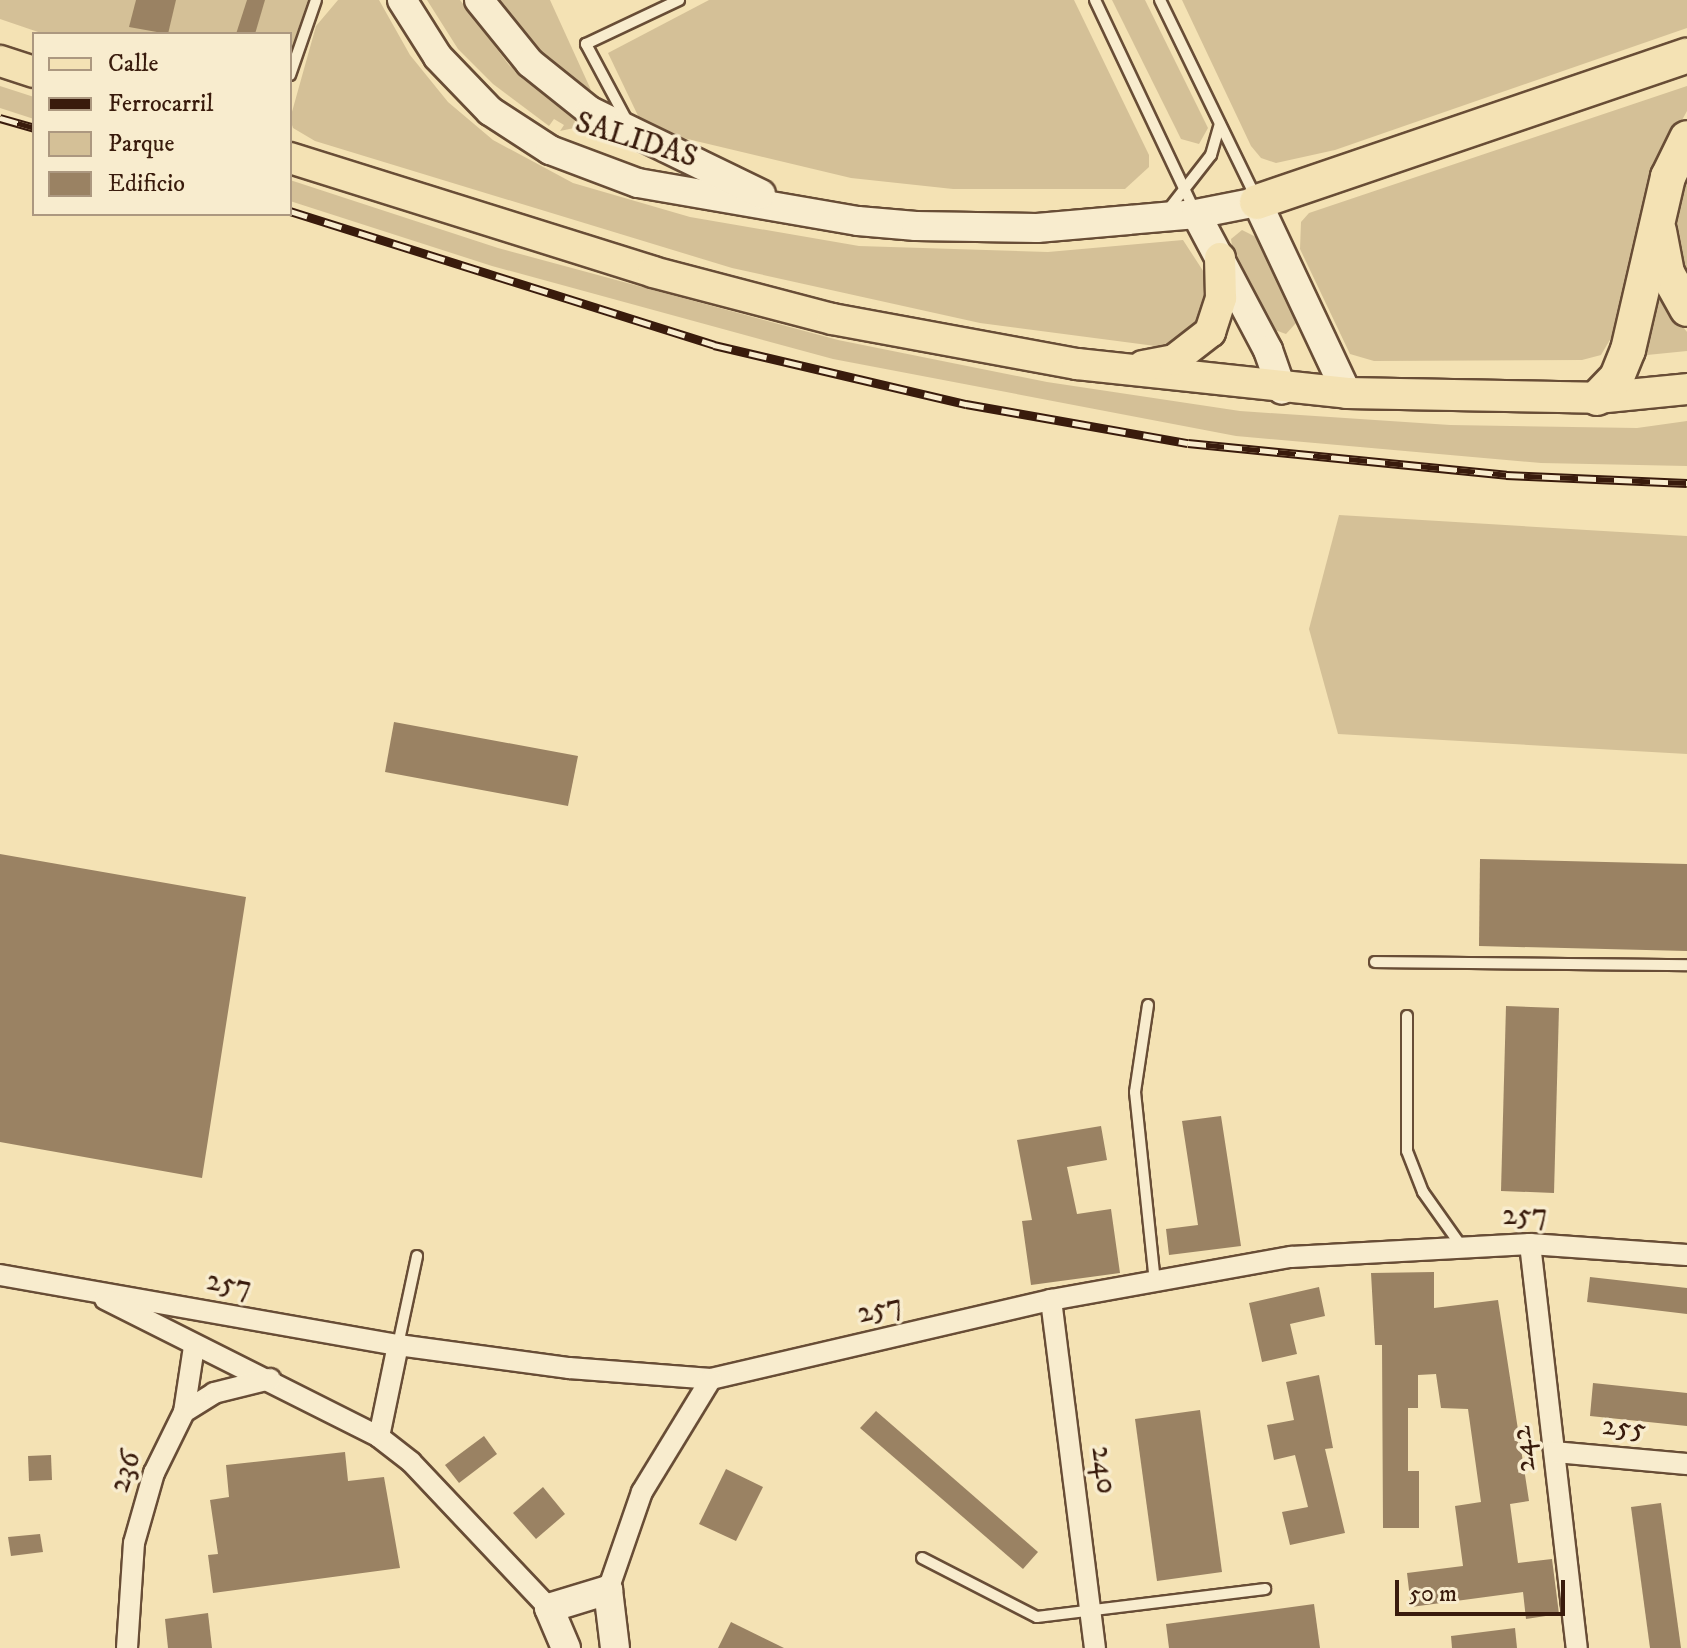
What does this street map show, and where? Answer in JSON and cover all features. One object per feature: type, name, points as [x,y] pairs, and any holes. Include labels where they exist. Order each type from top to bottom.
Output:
[{"type":"highway","points":[[1257,202],[1687,56]]},
{"type":"highway","points":[[1597,398],[1617,377],[1628,350],[1668,177],[1687,138]]},
{"type":"highway","points":[[1657,221],[1667,273],[1687,309]]},
{"type":"main road","name":"SALIDAS","points":[[402,0],[461,84],[490,111],[550,150],[638,183],[818,215]]},
{"type":"main road","points":[[479,0],[549,81],[648,142],[728,181],[818,215],[916,226],[1037,228],[1161,217],[1190,202],[1257,202],[1347,393]]},
{"type":"main road","points":[[0,61],[32,71]]},
{"type":"main road","points":[[292,159],[653,272],[832,319],[1121,370],[1282,390],[1347,393],[1597,398],[1687,389]]},
{"type":"main road","points":[[1190,202],[1268,350],[1282,390]]},
{"type":"main road","points":[[1121,370],[1174,360],[1210,332],[1221,298],[1220,258]]},
{"type":"main road","points":[[566,1648],[549,1608],[608,1590],[615,1648]]},
{"type":"street","name":"257","points":[[0,1275],[398,1345],[569,1368],[711,1379],[1051,1300],[1291,1257],[1530,1244],[1687,1255]]},
{"type":"street","name":"242","points":[[1530,1244],[1577,1648]]},
{"type":"street","name":"257","points":[[88,1290],[194,1347],[270,1379],[379,1437],[411,1462],[549,1608]]},
{"type":"street","name":"240","points":[[1051,1300],[1095,1648]]},
{"type":"street","points":[[379,1437],[398,1345]]},
{"type":"street","name":"236","points":[[127,1648],[125,1607],[134,1543],[154,1473],[184,1412],[194,1347]]},
{"type":"street","points":[[184,1412],[214,1393],[270,1379]]},
{"type":"street","points":[[608,1590],[642,1492],[711,1379]]},
{"type":"street","name":"255","points":[[1555,1452],[1687,1464]]},
{"type":"lane","points":[[292,69],[316,0]]},
{"type":"lane","points":[[648,142],[617,108],[586,44],[679,0]]},
{"type":"lane","points":[[1095,0],[1190,202]]},
{"type":"lane","points":[[1160,0],[1257,202]]},
{"type":"lane","points":[[1190,202],[1211,155],[1220,124]]},
{"type":"lane","points":[[1375,962],[1687,965]]},
{"type":"lane","points":[[1148,1005],[1135,1092],[1155,1281]]},
{"type":"lane","points":[[1407,1016],[1407,1151],[1423,1192],[1462,1247]]},
{"type":"lane","points":[[398,1345],[417,1256]]},
{"type":"lane","points":[[922,1558],[1037,1617],[1090,1613],[1265,1589]]},
{"type":"green space","points":[[0,0],[308,0],[292,47],[292,32],[38,32],[0,19]]},
{"type":"green space","points":[[338,0],[379,0],[410,55],[448,102],[493,140],[573,183],[690,217],[859,246],[1048,252],[1183,240],[1209,280],[1209,317],[1180,344],[1163,347],[980,323],[732,268],[315,141],[293,128],[292,112],[316,26]]},
{"type":"green space","points":[[427,0],[460,0],[509,65],[575,119],[574,128],[560,131],[564,125],[554,119],[549,126],[493,84],[458,49]]},
{"type":"green space","points":[[496,0],[550,0],[591,90],[559,71]]},
{"type":"green space","points":[[709,0],[1074,0],[1149,155],[1149,167],[1125,189],[953,189],[851,178],[658,132],[641,122],[608,53]]},
{"type":"green space","points":[[1112,0],[1145,0],[1208,128],[1199,144],[1181,139]]},
{"type":"green space","points":[[1182,0],[1687,0],[1687,28],[1335,150],[1276,163],[1261,158],[1251,146]]},
{"type":"green space","points":[[0,86],[32,96],[32,118],[0,108]]},
{"type":"green space","points":[[1687,86],[1687,111],[1653,173],[1611,338],[1601,355],[1582,360],[1374,361],[1350,354],[1300,249],[1301,222],[1309,213]]},
{"type":"green space","points":[[1687,170],[1687,288],[1675,262],[1673,209]]},
{"type":"green space","points":[[292,181],[498,248],[838,340],[1047,382],[1240,411],[1450,425],[1637,428],[1687,421],[1687,466],[1541,463],[1236,436],[833,359],[492,266],[292,202]]},
{"type":"green space","points":[[1242,230],[1258,238],[1295,314],[1296,323],[1286,334],[1269,328],[1233,253],[1231,239]]},
{"type":"green space","points":[[1652,287],[1687,332],[1687,351],[1647,355],[1638,347]]},
{"type":"green space","points":[[1339,515],[1687,536],[1687,754],[1338,734],[1309,629]]},
{"type":"building","points":[[136,0],[176,0],[168,32],[129,27]]},
{"type":"building","points":[[247,0],[265,0],[256,32],[237,32]]},
{"type":"building","points":[[394,722],[578,756],[568,806],[385,772]]},
{"type":"building","points":[[0,854],[246,897],[202,1178],[0,1142]]},
{"type":"building","points":[[1480,859],[1687,864],[1687,951],[1479,946]]},
{"type":"building","points":[[1506,1006],[1559,1008],[1554,1193],[1501,1191]]},
{"type":"building","points":[[1221,1116],[1241,1246],[1169,1255],[1166,1229],[1198,1225],[1182,1121]]},
{"type":"building","points":[[1101,1126],[1107,1160],[1067,1167],[1077,1214],[1111,1209],[1120,1273],[1031,1285],[1022,1221],[1032,1220],[1017,1140]]},
{"type":"building","points":[[1434,1272],[1434,1308],[1498,1300],[1529,1501],[1510,1504],[1518,1563],[1552,1559],[1559,1614],[1526,1619],[1523,1592],[1411,1607],[1407,1573],[1463,1566],[1455,1506],[1481,1502],[1468,1409],[1441,1408],[1436,1374],[1418,1375],[1418,1408],[1408,1408],[1408,1471],[1419,1471],[1419,1528],[1383,1528],[1382,1345],[1375,1345],[1371,1273]]},
{"type":"building","points":[[1590,1277],[1687,1288],[1687,1314],[1587,1302]]},
{"type":"building","points":[[1319,1287],[1325,1316],[1290,1324],[1297,1354],[1262,1362],[1249,1303]]},
{"type":"building","points":[[1319,1375],[1333,1448],[1325,1449],[1345,1533],[1290,1545],[1282,1512],[1308,1507],[1295,1455],[1274,1460],[1267,1425],[1294,1420],[1286,1382]]},
{"type":"building","points":[[1593,1383],[1687,1393],[1687,1426],[1590,1416]]},
{"type":"building","points":[[1200,1410],[1222,1572],[1157,1581],[1135,1419]]},
{"type":"building","points":[[876,1411],[1038,1552],[1023,1569],[860,1428]]},
{"type":"building","points":[[484,1436],[497,1454],[459,1483],[445,1465]]},
{"type":"building","points":[[345,1452],[348,1481],[384,1477],[400,1568],[213,1593],[208,1555],[218,1554],[210,1500],[229,1497],[226,1465]]},
{"type":"building","points":[[51,1455],[52,1480],[29,1481],[28,1456]]},
{"type":"building","points":[[726,1469],[763,1487],[736,1541],[699,1524]]},
{"type":"building","points":[[543,1487],[565,1514],[536,1539],[513,1513]]},
{"type":"building","points":[[1661,1503],[1681,1648],[1650,1648],[1631,1507]]},
{"type":"building","points":[[40,1534],[43,1552],[11,1556],[8,1537]]},
{"type":"building","points":[[1314,1604],[1320,1648],[1169,1648],[1166,1624]]},
{"type":"building","points":[[208,1613],[212,1648],[168,1648],[165,1619]]},
{"type":"building","points":[[731,1622],[784,1648],[718,1648]]},
{"type":"building","points":[[1515,1628],[1517,1648],[1452,1648],[1451,1636]]},
{"type":"railway","points":[[0,118],[32,127]]},
{"type":"railway","points":[[292,212],[714,345],[966,404],[1188,443],[1506,475],[1687,483]]}]
